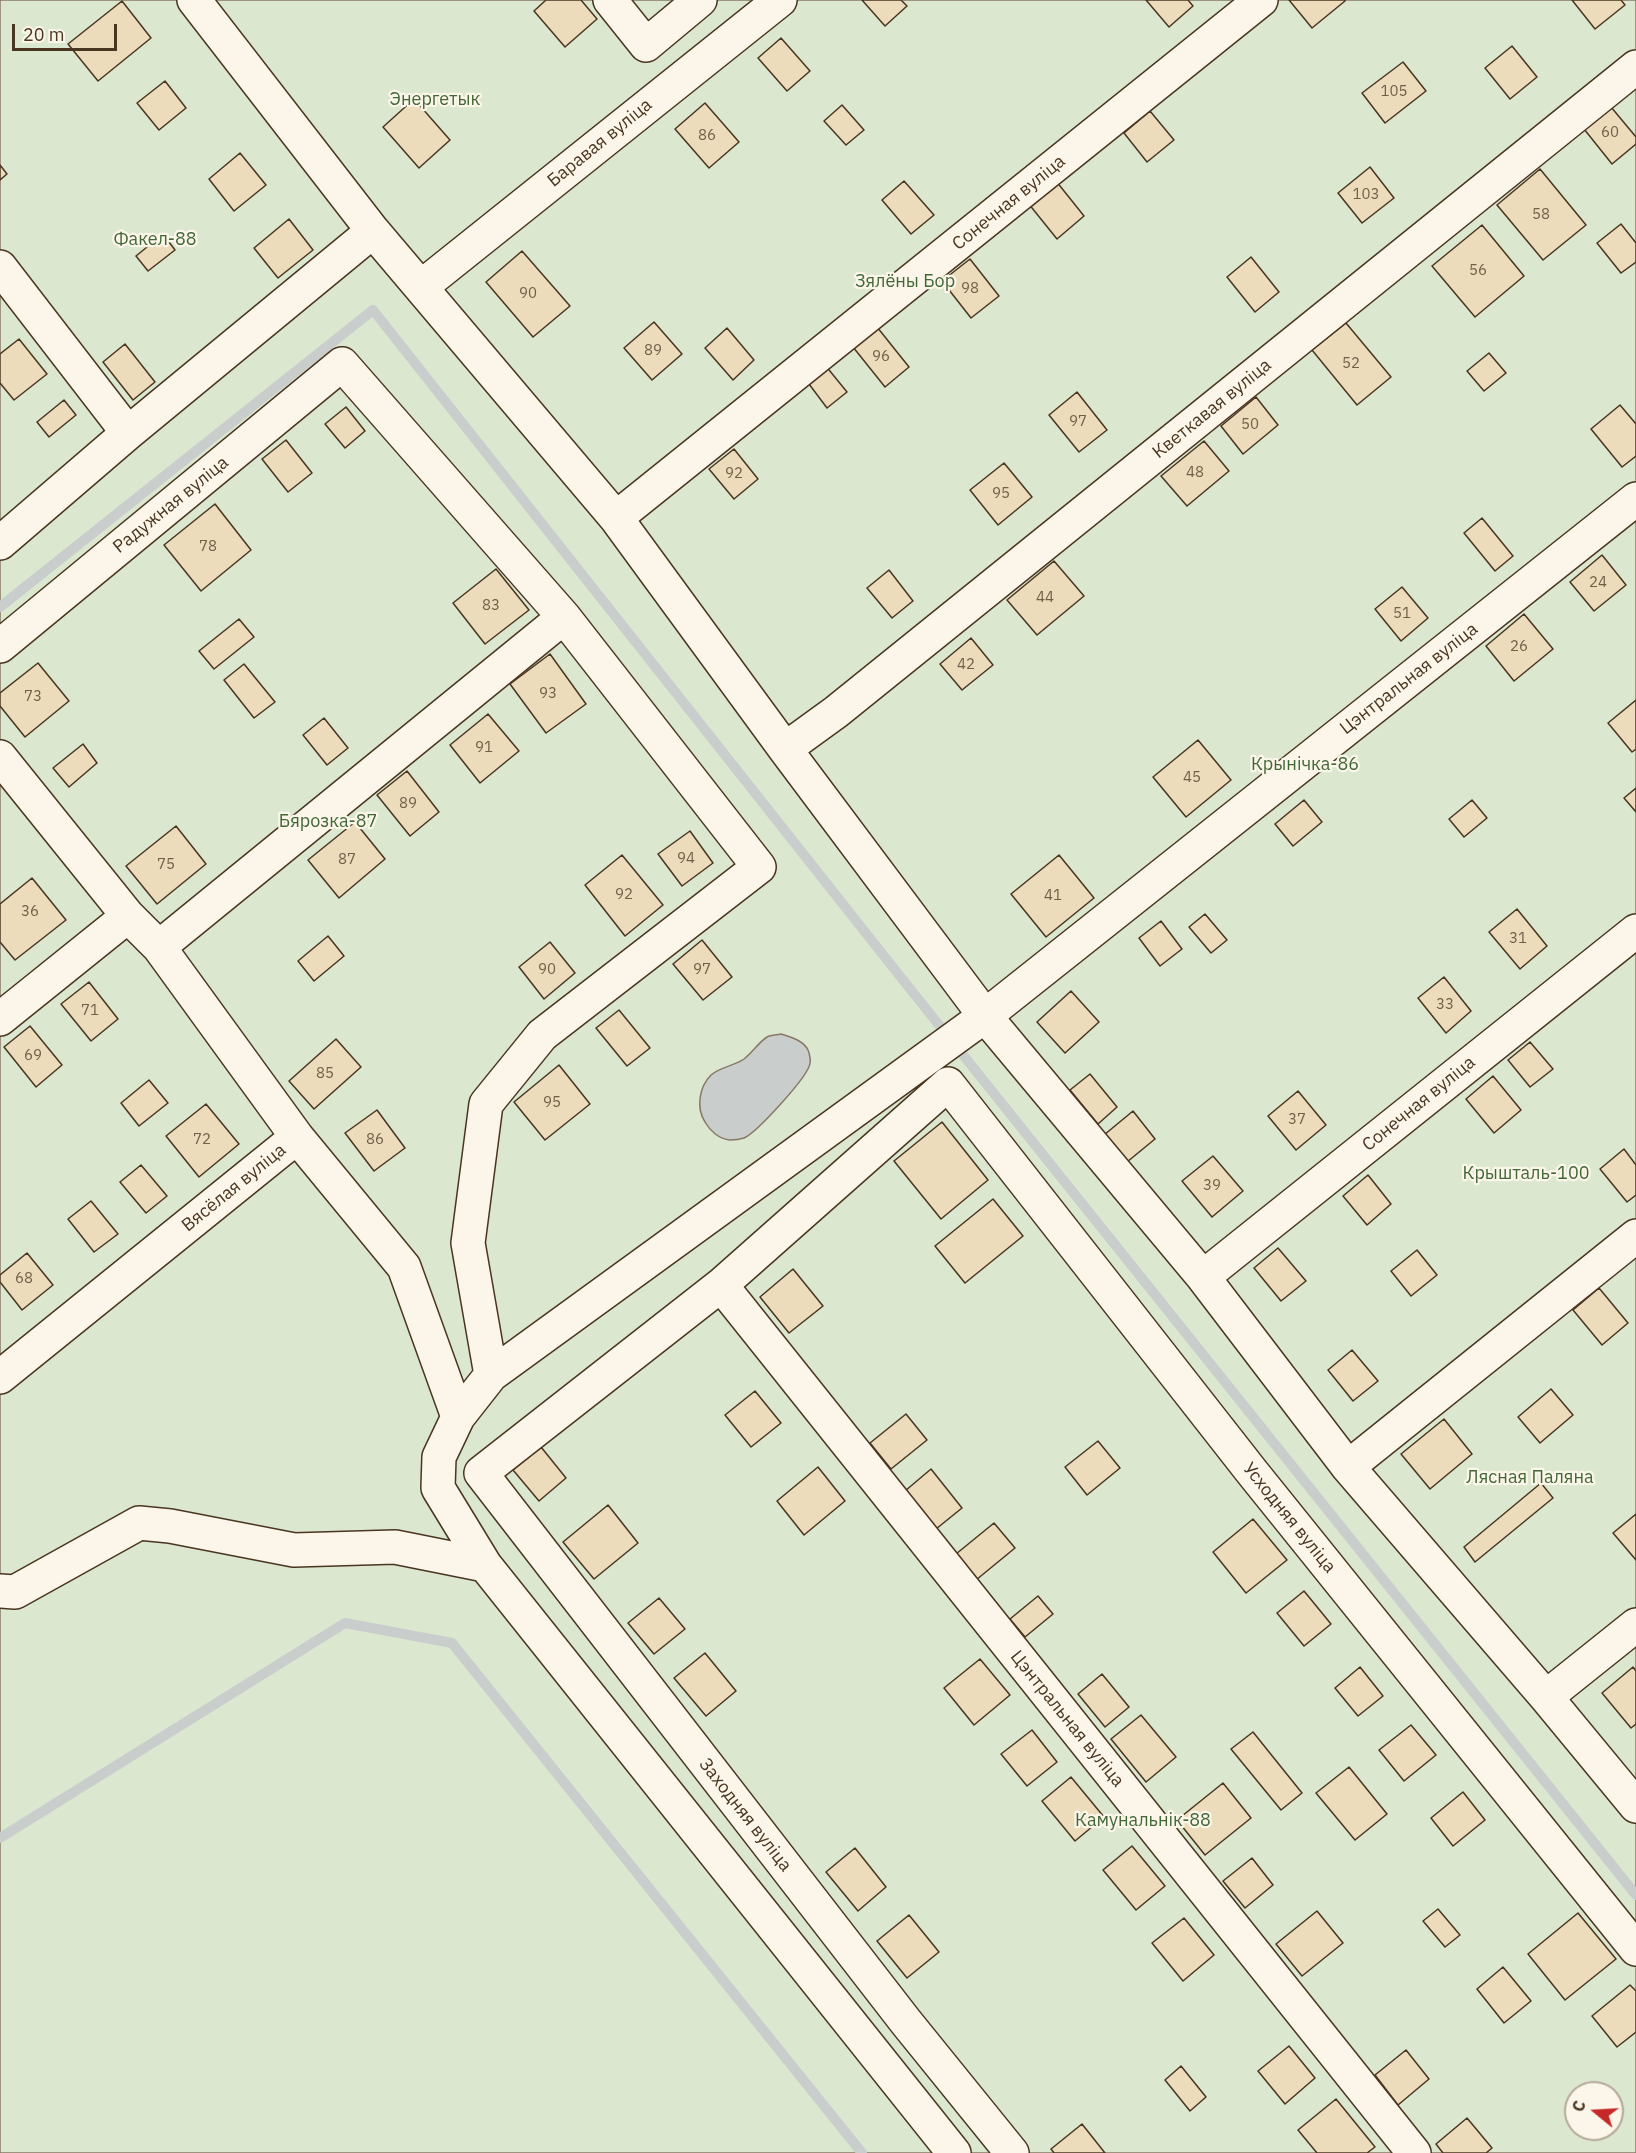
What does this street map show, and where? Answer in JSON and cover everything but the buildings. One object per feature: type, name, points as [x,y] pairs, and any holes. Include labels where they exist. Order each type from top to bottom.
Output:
[{"type":"street","points":[[194,0],[373,231],[616,519],[985,1016],[1203,1277],[1348,1467],[1546,1697],[1636,1806]]},
{"type":"street","points":[[610,0],[646,45],[700,0]]},
{"type":"street","name":"Баравая вуліца","points":[[421,287],[780,0]]},
{"type":"street","name":"Сонечная вуліца","points":[[616,519],[1261,0]]},
{"type":"street","name":"Кветкавая вуліца","points":[[785,748],[836,712],[1636,67]]},
{"type":"street","points":[[0,543],[128,433],[373,231]]},
{"type":"street","points":[[0,267],[128,433]]},
{"type":"street","name":"Радужная вуліца","points":[[0,646],[342,364],[564,617]]},
{"type":"street","name":"Цэнтральная вуліца","points":[[954,2153],[485,1565],[438,1488],[439,1457],[458,1417],[491,1375],[985,1016],[1636,499]]},
{"type":"street","points":[[159,947],[564,617],[759,867],[542,1035],[486,1104],[468,1243],[491,1375]]},
{"type":"street","points":[[0,757],[128,916],[159,947],[297,1137]]},
{"type":"street","points":[[0,1018],[128,916]]},
{"type":"street","name":"Сонечная вуліца","points":[[1203,1277],[1636,931]]},
{"type":"street","name":"Усходняя вуліца","points":[[721,1285],[948,1084],[1252,1472],[1636,1949]]},
{"type":"street","name":"Вясёлая вуліца","points":[[0,1377],[297,1137],[404,1267],[458,1417]]},
{"type":"street","points":[[1348,1467],[1636,1236]]},
{"type":"street","name":"Цэнтральная вуліца","points":[[721,1285],[1414,2153]]},
{"type":"street","name":"Заходняя вуліца","points":[[721,1285],[481,1473],[906,2022],[1012,2153]]},
{"type":"street","points":[[0,1591],[15,1592],[139,1523],[170,1526],[294,1550],[395,1546],[485,1565]]},
{"type":"street","points":[[1546,1697],[1636,1625]]},
{"type":"green space","points":[[0,0],[1636,0],[1636,2153],[0,2153]]},
{"type":"shaded area","points":[[781,1034],[796,1039],[808,1051],[810,1063],[801,1080],[781,1104],[750,1134],[744,1138],[731,1140],[719,1136],[707,1125],[700,1110],[701,1091],[707,1080],[715,1072],[744,1059],[767,1037]]},
{"type":"waterway","points":[[0,607],[373,310],[903,980],[1636,1895]]},
{"type":"waterway","points":[[0,1838],[345,1623],[452,1643],[862,2153]]},
{"type":"park label","name":"Энергетык","points":[[435,100]]},
{"type":"park label","name":"Факел-88","points":[[155,240]]},
{"type":"park label","name":"Зялёны Бор","points":[[905,282]]},
{"type":"park label","name":"Крынічка-86","points":[[1305,765]]},
{"type":"park label","name":"Бярозка-87","points":[[328,822]]},
{"type":"park label","name":"Крышталь-100","points":[[1526,1174]]},
{"type":"park label","name":"Лясная Паляна","points":[[1530,1478]]},
{"type":"park label","name":"Камунальнік-88","points":[[1143,1821]]}]
